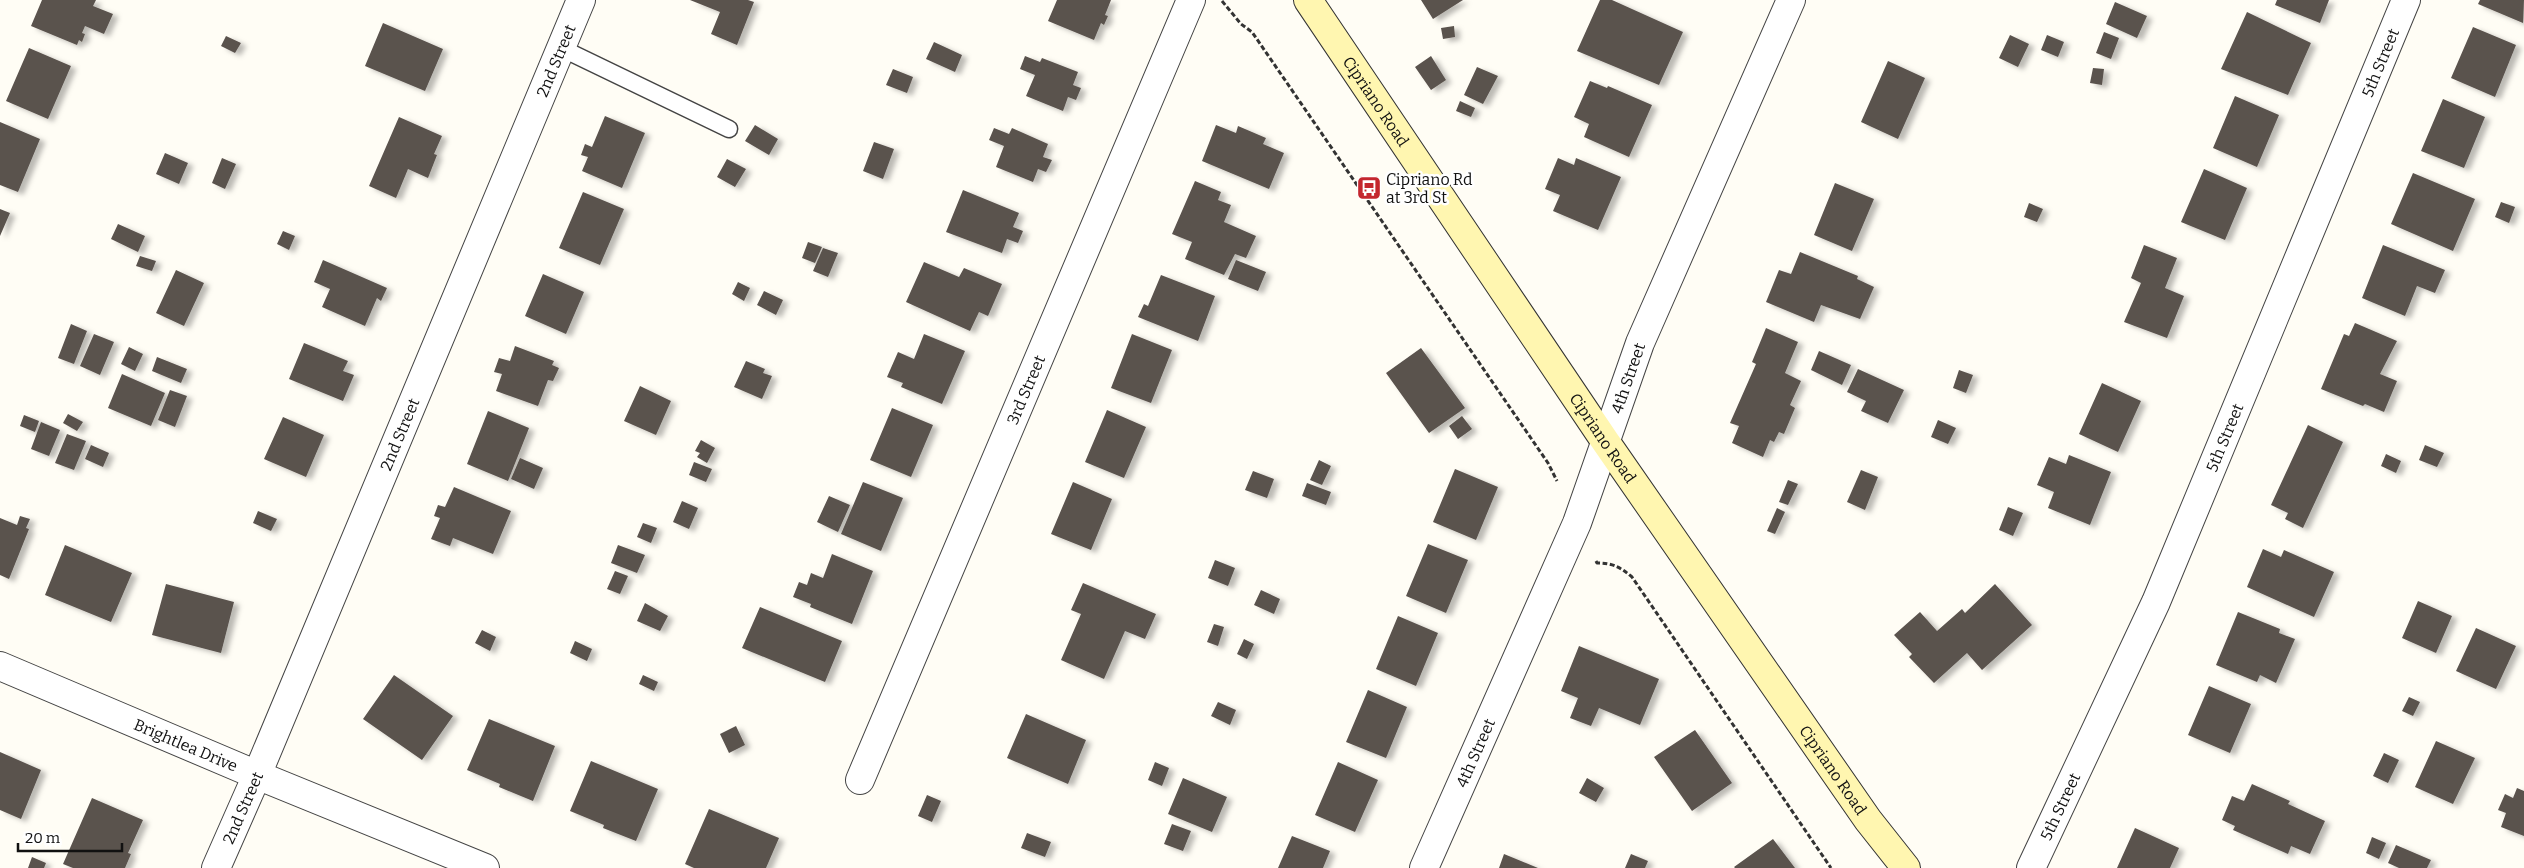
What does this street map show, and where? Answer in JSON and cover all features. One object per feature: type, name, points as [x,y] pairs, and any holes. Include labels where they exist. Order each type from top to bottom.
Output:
[{"type":"street","name":"2nd Street","points":[[216,868],[257,776],[580,0]]},
{"type":"street","name":"3rd Street","points":[[860,780],[1191,0]]},
{"type":"street","name":"Cipriano Road","points":[[1308,0],[1604,441],[1868,820],[1906,868]]},
{"type":"street","name":"4th Street","points":[[1424,868],[1577,523],[1604,441],[1640,343],[1791,0]]},
{"type":"street","name":"5th Street","points":[[2032,868],[2156,602],[2406,0]]},
{"type":"street","name":"Brightlea Drive","points":[[0,666],[257,776],[485,868]]},
{"type":"lane","points":[[561,48],[729,129]]},
{"type":"path","points":[[1222,0],[1241,24],[1252,32],[1548,463],[1597,563],[1610,563],[1621,567],[1632,577],[1831,868]]},
{"type":"building","points":[[42,0],[96,0],[93,6],[113,14],[104,34],[85,26],[82,33],[85,34],[82,42],[79,40],[77,45],[31,26]]},
{"type":"building","points":[[690,0],[748,0],[754,2],[737,45],[711,34],[720,12]]},
{"type":"building","points":[[1057,0],[1111,0],[1105,15],[1108,16],[1104,25],[1101,23],[1094,40],[1048,21]]},
{"type":"building","points":[[1421,0],[1463,0],[1433,19]]},
{"type":"building","points":[[1600,0],[1612,0],[1683,32],[1659,85],[1577,51]]},
{"type":"building","points":[[2277,0],[2329,0],[2320,23],[2275,5]]},
{"type":"building","points":[[2480,0],[2524,0],[2523,23],[2478,4]]},
{"type":"building","points":[[2115,2],[2147,16],[2137,38],[2106,24]]},
{"type":"building","points":[[2247,12],[2311,43],[2288,95],[2221,69]]},
{"type":"building","points":[[383,23],[443,49],[425,91],[365,66]]},
{"type":"building","points":[[1454,26],[1455,37],[1443,39],[1441,28]]},
{"type":"building","points":[[2473,27],[2516,45],[2495,97],[2451,78]]},
{"type":"building","points":[[2104,32],[2119,38],[2111,59],[2096,53]]},
{"type":"building","points":[[2010,35],[2029,44],[2018,67],[1999,58]]},
{"type":"building","points":[[2047,35],[2064,42],[2058,57],[2041,50]]},
{"type":"building","points":[[226,36],[241,43],[235,53],[221,46]]},
{"type":"building","points":[[934,42],[962,55],[955,72],[926,59]]},
{"type":"building","points":[[29,48],[71,66],[48,119],[6,101]]},
{"type":"building","points":[[1025,56],[1040,62],[1042,58],[1078,72],[1073,85],[1081,88],[1076,100],[1068,97],[1063,111],[1026,96],[1035,75],[1020,69]]},
{"type":"building","points":[[1431,56],[1446,80],[1431,90],[1415,67]]},
{"type":"building","points":[[1888,61],[1925,78],[1898,139],[1861,122]]},
{"type":"building","points":[[1477,67],[1498,76],[1483,104],[1464,95]]},
{"type":"building","points":[[2093,68],[2104,69],[2102,85],[2090,83]]},
{"type":"building","points":[[893,69],[913,77],[907,93],[886,85]]},
{"type":"building","points":[[1590,81],[1607,88],[1608,86],[1652,105],[1629,157],[1584,137],[1589,124],[1574,117]]},
{"type":"building","points":[[2235,96],[2279,115],[2257,167],[2213,148]]},
{"type":"building","points":[[2443,99],[2485,117],[2464,168],[2421,151]]},
{"type":"building","points":[[1460,101],[1475,108],[1471,117],[1456,111]]},
{"type":"building","points":[[605,116],[645,133],[622,188],[582,171],[588,157],[581,155],[585,144],[592,147]]},
{"type":"building","points":[[399,117],[442,136],[434,154],[437,155],[428,178],[408,169],[396,198],[369,186]]},
{"type":"building","points":[[0,122],[40,139],[18,192],[0,185]]},
{"type":"building","points":[[755,125],[778,139],[769,155],[745,141]]},
{"type":"building","points":[[1216,125],[1236,133],[1238,126],[1266,138],[1263,144],[1284,153],[1269,189],[1202,161]]},
{"type":"building","points":[[994,128],[1009,134],[1012,128],[1048,144],[1043,157],[1052,160],[1046,172],[1038,169],[1033,182],[996,167],[1004,146],[989,140]]},
{"type":"building","points":[[874,142],[894,149],[883,179],[863,171]]},
{"type":"building","points":[[165,153],[188,163],[179,184],[156,174]]},
{"type":"building","points":[[222,158],[236,164],[225,189],[212,183]]},
{"type":"building","points":[[1558,158],[1574,165],[1576,158],[1621,177],[1598,230],[1553,211],[1560,195],[1545,189]]},
{"type":"building","points":[[727,159],[746,169],[735,187],[717,177]]},
{"type":"building","points":[[2204,169],[2247,188],[2225,240],[2181,222]]},
{"type":"building","points":[[2413,173],[2475,199],[2453,251],[2391,224]]},
{"type":"building","points":[[1195,181],[1221,192],[1218,200],[1231,205],[1224,222],[1256,236],[1246,258],[1235,254],[1224,275],[1185,259],[1192,242],[1172,234]]},
{"type":"building","points":[[1835,183],[1874,199],[1852,251],[1814,235]]},
{"type":"building","points":[[963,190],[1019,213],[1013,227],[1023,231],[1018,243],[1007,239],[1002,253],[946,232]]},
{"type":"building","points":[[583,192],[624,209],[600,265],[559,248]]},
{"type":"building","points":[[2501,202],[2515,207],[2509,223],[2495,217]]},
{"type":"building","points":[[2029,203],[2043,209],[2037,222],[2024,217]]},
{"type":"building","points":[[0,209],[10,213],[0,236]]},
{"type":"building","points":[[118,224],[145,236],[138,252],[111,239]]},
{"type":"building","points":[[283,231],[295,236],[289,250],[277,244]]},
{"type":"building","points":[[808,242],[822,247],[815,263],[802,258]]},
{"type":"building","points":[[2144,245],[2177,258],[2165,288],[2184,296],[2167,338],[2124,322],[2141,283],[2131,278]]},
{"type":"building","points":[[2383,245],[2445,270],[2435,293],[2417,286],[2405,316],[2362,298]]},
{"type":"building","points":[[823,248],[838,253],[828,277],[813,271]]},
{"type":"building","points":[[1800,252],[1858,276],[1857,279],[1874,287],[1860,319],[1821,305],[1814,322],[1766,302],[1779,270],[1791,274]]},
{"type":"building","points":[[140,256],[156,261],[152,271],[136,266]]},
{"type":"building","points":[[323,260],[387,288],[381,301],[377,298],[365,326],[322,307],[330,289],[314,282]]},
{"type":"building","points":[[1236,260],[1266,272],[1258,291],[1228,279]]},
{"type":"building","points":[[924,262],[959,277],[964,268],[1002,284],[988,316],[979,312],[970,331],[906,302]]},
{"type":"building","points":[[176,270],[204,283],[184,326],[156,313]]},
{"type":"building","points":[[543,274],[584,292],[566,334],[525,316]]},
{"type":"building","points":[[1161,275],[1215,296],[1198,341],[1138,317],[1144,304],[1148,306]]},
{"type":"building","points":[[738,282],[750,288],[744,301],[732,294]]},
{"type":"building","points":[[764,291],[783,300],[776,315],[757,305]]},
{"type":"building","points":[[2355,323],[2397,341],[2380,374],[2397,381],[2384,412],[2365,404],[2363,406],[2321,389],[2344,334],[2349,336]]},
{"type":"building","points":[[71,324],[87,331],[74,364],[58,358]]},
{"type":"building","points":[[1766,328],[1798,342],[1785,373],[1801,381],[1790,405],[1795,408],[1784,434],[1779,432],[1774,442],[1770,440],[1763,457],[1732,443],[1739,426],[1730,423],[1756,364],[1752,362]]},
{"type":"building","points":[[94,334],[114,342],[100,375],[80,366]]},
{"type":"building","points":[[924,334],[965,351],[942,404],[901,387],[903,383],[887,377],[898,352],[914,359]]},
{"type":"building","points":[[1132,334],[1172,350],[1151,403],[1111,388]]},
{"type":"building","points":[[304,343],[348,361],[343,371],[354,375],[343,401],[289,379]]},
{"type":"building","points":[[515,346],[554,361],[552,365],[559,368],[553,381],[548,380],[538,406],[496,391],[502,374],[494,372],[499,358],[510,361]]},
{"type":"building","points":[[129,347],[143,354],[135,371],[121,364]]},
{"type":"building","points":[[1421,348],[1465,408],[1429,433],[1386,373]]},
{"type":"building","points":[[1819,351],[1851,365],[1842,385],[1811,370]]},
{"type":"building","points":[[157,357],[187,369],[181,383],[152,371]]},
{"type":"building","points":[[746,361],[765,369],[763,373],[772,376],[762,399],[734,387]]},
{"type":"building","points":[[1858,369],[1904,390],[1888,423],[1861,411],[1866,401],[1847,392]]},
{"type":"building","points":[[1959,370],[1973,375],[1966,393],[1953,388]]},
{"type":"building","points":[[122,374],[165,393],[151,426],[108,408]]},
{"type":"building","points":[[2102,383],[2141,401],[2118,452],[2079,434]]},
{"type":"building","points":[[640,386],[671,401],[656,435],[624,421]]},
{"type":"building","points":[[170,390],[187,396],[175,427],[158,420]]},
{"type":"building","points":[[892,408],[933,425],[911,477],[870,460]]},
{"type":"building","points":[[1107,410],[1146,427],[1124,478],[1085,462]]},
{"type":"building","points":[[488,411],[529,428],[508,481],[467,464]]},
{"type":"building","points":[[68,414],[83,422],[77,431],[63,423]]},
{"type":"building","points":[[24,415],[39,421],[35,432],[20,426]]},
{"type":"building","points":[[1462,416],[1472,429],[1458,439],[1449,426]]},
{"type":"building","points":[[283,417],[324,435],[306,477],[264,459]]},
{"type":"building","points":[[1938,420],[1956,428],[1948,444],[1931,437]]},
{"type":"building","points":[[41,422],[60,430],[49,456],[31,449]]},
{"type":"building","points":[[2308,425],[2343,442],[2303,528],[2285,519],[2288,513],[2271,505]]},
{"type":"building","points":[[67,434],[86,441],[74,470],[55,463]]},
{"type":"building","points":[[701,440],[715,448],[707,463],[697,457],[700,453],[695,451]]},
{"type":"building","points":[[91,445],[109,453],[103,467],[85,459]]},
{"type":"building","points":[[2425,445],[2444,453],[2437,467],[2419,460]]},
{"type":"building","points":[[2386,454],[2401,461],[2396,473],[2381,466]]},
{"type":"building","points":[[2069,455],[2111,472],[2090,525],[2048,508],[2054,492],[2037,485],[2049,457],[2066,464]]},
{"type":"building","points":[[520,458],[543,468],[534,489],[511,479]]},
{"type":"building","points":[[1319,460],[1331,466],[1322,485],[1310,480]]},
{"type":"building","points":[[694,462],[712,469],[706,482],[689,475]]},
{"type":"building","points":[[1455,469],[1498,487],[1476,540],[1433,522]]},
{"type":"building","points":[[1861,470],[1878,477],[1865,510],[1847,502]]},
{"type":"building","points":[[1253,471],[1274,479],[1267,498],[1245,490]]},
{"type":"building","points":[[1788,480],[1798,484],[1788,505],[1779,502]]},
{"type":"building","points":[[863,482],[903,498],[881,551],[841,534]]},
{"type":"building","points":[[1073,482],[1112,499],[1091,550],[1051,534]]},
{"type":"building","points":[[1307,483],[1331,492],[1326,505],[1302,496]]},
{"type":"building","points":[[454,487],[511,511],[493,554],[453,538],[450,546],[431,539],[440,518],[434,516],[438,505],[445,507]]},
{"type":"building","points":[[829,496],[850,505],[838,532],[817,522]]},
{"type":"building","points":[[682,501],[698,508],[689,529],[673,522]]},
{"type":"building","points":[[2008,507],[2023,513],[2013,536],[1999,530]]},
{"type":"building","points":[[1777,508],[1785,512],[1775,534],[1767,531]]},
{"type":"building","points":[[258,511],[277,519],[271,531],[253,523]]},
{"type":"building","points":[[20,516],[30,519],[26,528],[29,529],[9,579],[0,575],[0,518],[17,525]]},
{"type":"building","points":[[643,523],[657,528],[651,543],[637,537]]},
{"type":"building","points":[[1428,544],[1468,560],[1446,613],[1406,596]]},
{"type":"building","points":[[65,545],[132,573],[111,622],[45,595]]},
{"type":"building","points":[[618,545],[645,555],[637,573],[611,563]]},
{"type":"building","points":[[2263,549],[2281,557],[2284,550],[2334,572],[2314,617],[2247,587]]},
{"type":"building","points":[[832,554],[873,571],[852,624],[810,607],[811,604],[793,597],[799,582],[807,585],[811,573],[823,578]]},
{"type":"building","points":[[1215,560],[1235,568],[1228,586],[1208,578]]},
{"type":"building","points":[[615,571],[628,576],[620,594],[607,589]]},
{"type":"building","points":[[1083,583],[1156,614],[1145,639],[1125,631],[1104,679],[1061,660],[1081,614],[1071,610]]},
{"type":"building","points":[[166,584],[234,602],[221,653],[152,635]]},
{"type":"building","points":[[1995,584],[2032,625],[1982,670],[1967,653],[1934,683],[1909,657],[1912,654],[1894,635],[1920,612],[1937,631],[1962,609],[1965,613]]},
{"type":"building","points":[[1261,590],[1280,599],[1274,614],[1254,605]]},
{"type":"building","points":[[2418,601],[2452,616],[2436,653],[2402,638]]},
{"type":"building","points":[[645,603],[668,616],[660,631],[637,621]]},
{"type":"building","points":[[760,607],[842,641],[825,682],[742,648]]},
{"type":"building","points":[[2238,612],[2280,629],[2279,633],[2295,639],[2276,683],[2260,675],[2257,682],[2216,665]]},
{"type":"building","points":[[1398,616],[1438,633],[1416,686],[1376,669]]},
{"type":"building","points":[[1214,624],[1224,627],[1218,646],[1207,642]]},
{"type":"building","points":[[2476,628],[2516,646],[2496,689],[2456,671]]},
{"type":"building","points":[[482,630],[496,637],[490,651],[475,643]]},
{"type":"building","points":[[1244,639],[1254,644],[1247,659],[1237,654]]},
{"type":"building","points":[[575,641],[592,649],[587,661],[570,653]]},
{"type":"building","points":[[1579,646],[1659,679],[1640,725],[1599,708],[1591,726],[1570,718],[1578,698],[1561,691]]},
{"type":"building","points":[[394,675],[453,716],[422,760],[363,719]]},
{"type":"building","points":[[643,675],[658,682],[654,691],[639,684]]},
{"type":"building","points":[[2209,686],[2251,704],[2230,753],[2188,735]]},
{"type":"building","points":[[1368,690],[1407,707],[1386,758],[1346,742]]},
{"type":"building","points":[[2409,697],[2420,702],[2413,716],[2402,711]]},
{"type":"building","points":[[1218,702],[1236,710],[1230,725],[1211,716]]},
{"type":"building","points":[[1026,714],[1086,740],[1068,784],[1007,758]]},
{"type":"building","points":[[489,719],[555,746],[533,801],[499,787],[500,784],[467,770]]},
{"type":"building","points":[[736,726],[745,745],[729,753],[720,734]]},
{"type":"building","points":[[1695,730],[1732,783],[1692,811],[1654,757]]},
{"type":"building","points":[[2436,741],[2475,758],[2453,804],[2415,787]]},
{"type":"building","points":[[0,752],[41,770],[21,819],[0,810]]},
{"type":"building","points":[[2384,753],[2399,760],[2388,783],[2373,776]]},
{"type":"building","points":[[591,761],[658,789],[636,841],[603,828],[604,825],[570,811]]},
{"type":"building","points":[[1155,762],[1169,768],[1162,786],[1148,780]]},
{"type":"building","points":[[1338,762],[1378,780],[1355,832],[1315,815]]},
{"type":"building","points":[[1183,778],[1227,797],[1212,832],[1168,814]]},
{"type":"building","points":[[1587,778],[1604,788],[1596,802],[1579,793]]},
{"type":"building","points":[[2252,784],[2290,801],[2288,804],[2325,821],[2310,854],[2291,846],[2288,854],[2233,830],[2235,826],[2222,820],[2232,796],[2244,801]]},
{"type":"building","points":[[2517,788],[2524,791],[2524,836],[2501,827],[2506,813],[2498,810],[2505,794],[2513,798]]},
{"type":"building","points":[[927,795],[941,801],[932,822],[918,816]]},
{"type":"building","points":[[92,798],[143,820],[128,853],[131,854],[125,868],[73,868],[63,864]]},
{"type":"building","points":[[709,809],[779,838],[766,868],[694,868],[685,864]]},
{"type":"building","points":[[1172,824],[1191,831],[1183,851],[1164,844]]},
{"type":"building","points":[[2135,828],[2179,848],[2170,868],[2117,868]]},
{"type":"building","points":[[1027,833],[1051,842],[1045,857],[1021,848]]},
{"type":"building","points":[[1292,836],[1330,851],[1323,868],[1278,868]]},
{"type":"building","points":[[2372,837],[2386,843],[2379,859],[2366,853]]},
{"type":"building","points":[[1773,839],[1795,868],[1734,867]]},
{"type":"building","points":[[2396,845],[2431,860],[2427,868],[2399,868],[2388,863]]},
{"type":"building","points":[[1504,854],[1538,868],[1499,868]]},
{"type":"building","points":[[1631,854],[1648,861],[1645,868],[1625,868]]},
{"type":"building","points":[[32,857],[46,863],[44,868],[28,868]]},
{"type":"place","name":"Cipriano Rd at 3rd St","points":[[1369,188]]}]
